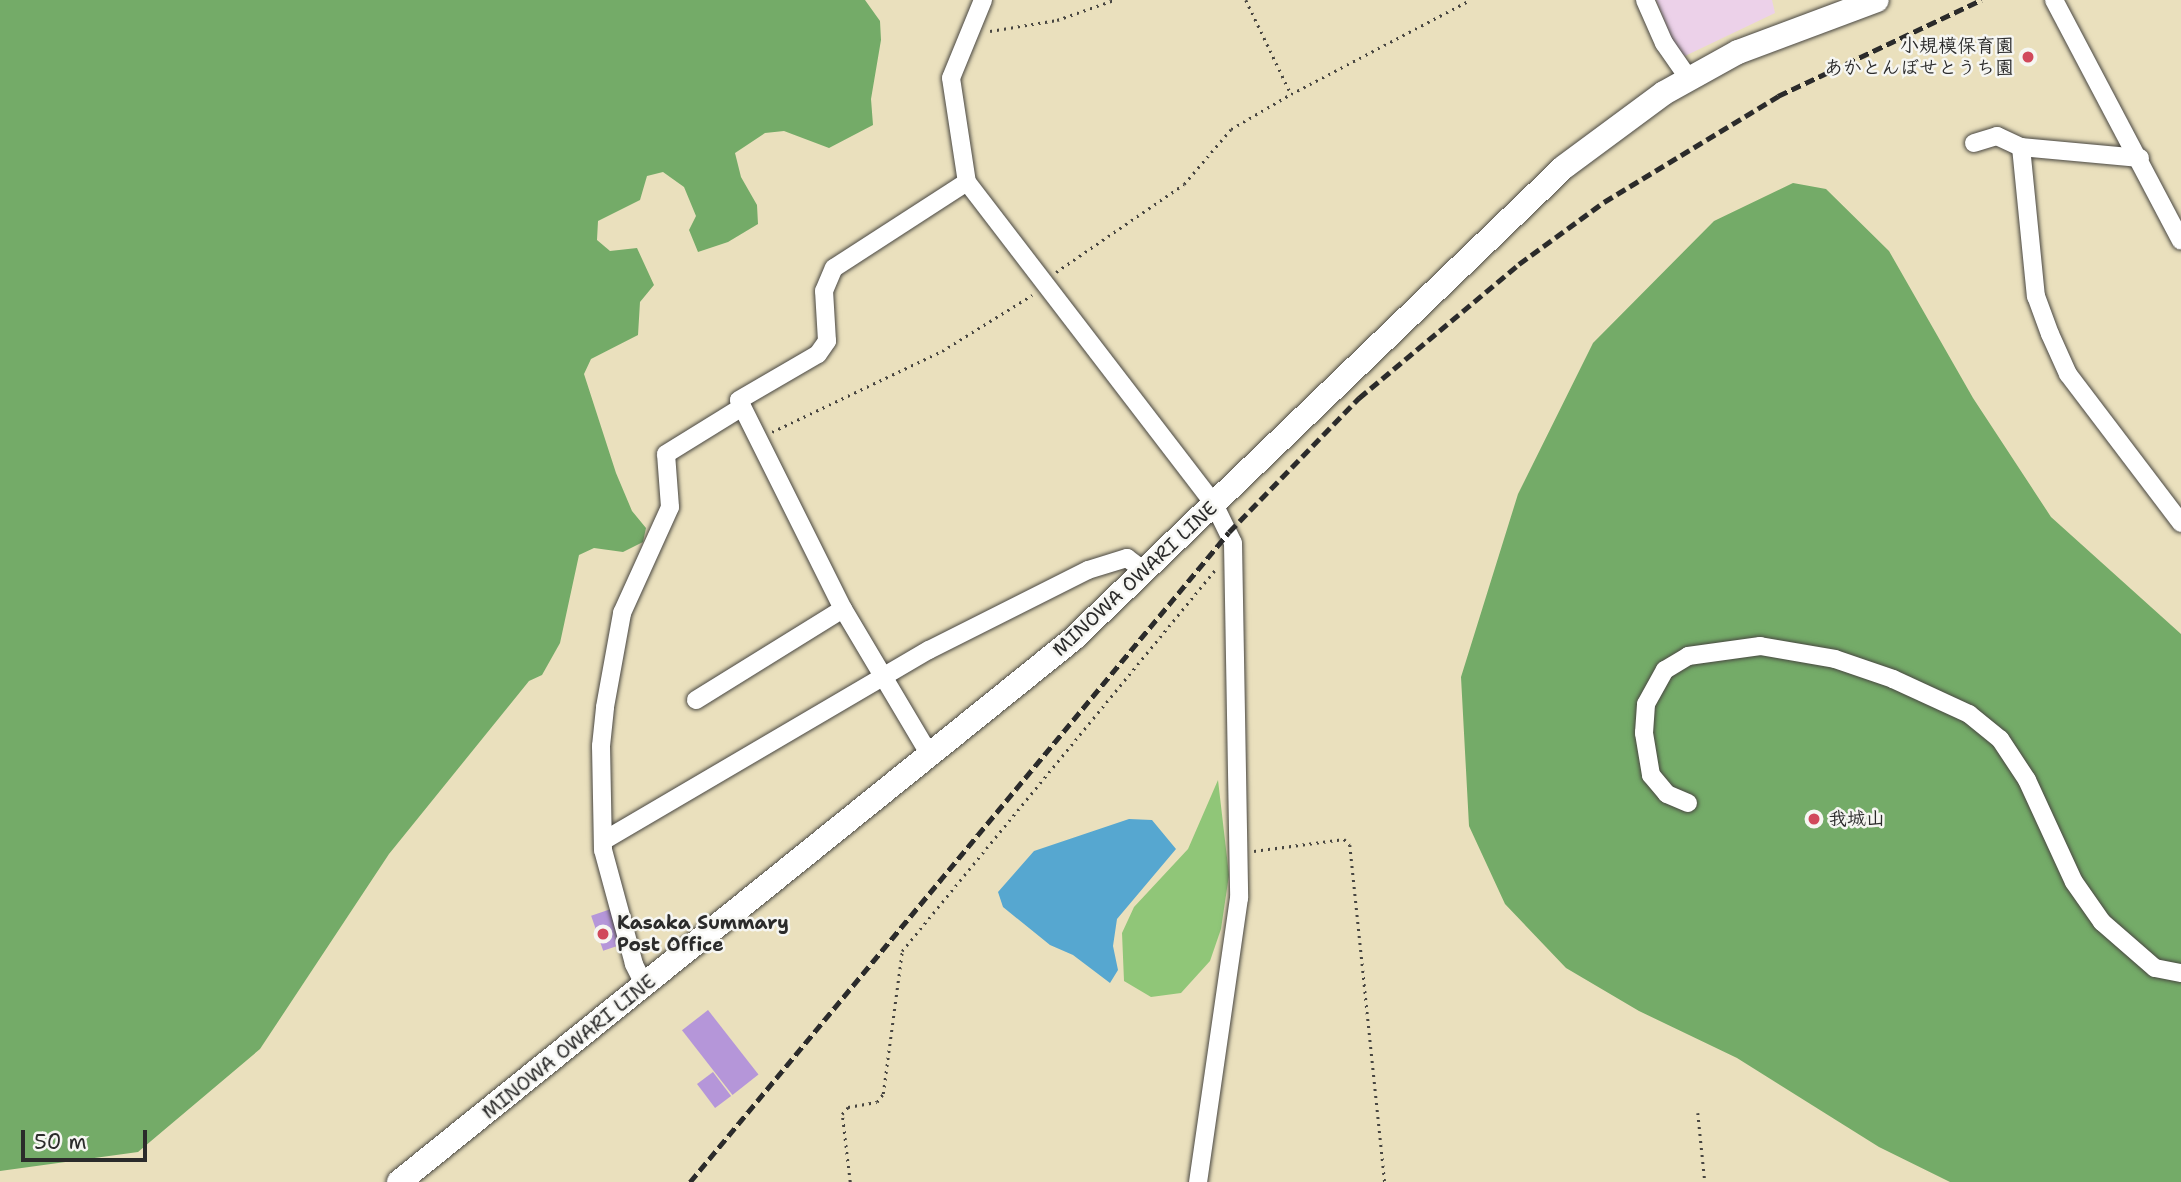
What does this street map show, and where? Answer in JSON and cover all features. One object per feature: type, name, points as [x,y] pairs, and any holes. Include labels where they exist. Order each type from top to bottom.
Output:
[{"type":"main road","name":"MINOWA OWARI LINE","points":[[399,1182],[932,757],[1072,640],[1564,167],[1689,79],[1738,52],[1877,0]]},
{"type":"street","points":[[983,0],[973,28],[960,49],[951,78],[967,182],[1214,505],[1233,543],[1240,850],[1231,965],[1198,1182]]},
{"type":"street","points":[[1645,0],[1664,43],[1689,79]]},
{"type":"street","points":[[2054,0],[2140,158],[2181,241]]},
{"type":"street","points":[[1974,143],[1997,136],[2021,147],[2049,146],[2140,158]]},
{"type":"street","points":[[2021,147],[2036,296],[2050,334],[2068,374],[2181,523]]},
{"type":"street","points":[[932,757],[881,678],[843,608],[739,400],[793,371],[818,354],[827,341],[824,291],[834,268],[967,182]]},
{"type":"street","points":[[645,986],[634,964],[607,877],[603,841],[605,707],[622,613],[670,508],[666,454],[742,407]]},
{"type":"street","points":[[603,841],[881,678],[1088,570],[1127,558],[1144,571]]},
{"type":"street","points":[[696,700],[843,608]]},
{"type":"street","points":[[1688,803],[1667,794],[1651,775],[1644,733],[1646,705],[1665,670],[1688,656],[1760,646],[1835,659],[1893,679],[1969,714],[2000,739],[2027,780],[2074,882],[2102,922],[2155,968],[2181,973]]},
{"type":"path","points":[[973,28],[990,31],[1057,20],[1114,0]]},
{"type":"path","points":[[1247,0],[1291,94]]},
{"type":"path","points":[[760,438],[942,351],[1040,290],[1042,282],[1184,184],[1231,129],[1291,94],[1470,0]]},
{"type":"path","points":[[850,1182],[842,1114],[848,1107],[877,1102],[883,1094],[895,981],[905,945],[1219,565],[1234,556]]},
{"type":"path","points":[[1240,850],[1344,839],[1350,845],[1385,1182]]},
{"type":"path","points":[[1698,1113],[1705,1182]]},
{"type":"shaded area","points":[[1656,0],[1772,0],[1775,13],[1685,56],[1675,46]]},
{"type":"green space","points":[[0,0],[865,0],[880,21],[881,40],[871,99],[873,125],[829,148],[784,131],[765,133],[735,153],[741,177],[757,205],[758,224],[728,242],[698,252],[689,230],[696,216],[684,187],[663,172],[647,176],[640,200],[598,221],[597,240],[610,251],[637,248],[654,285],[640,302],[638,335],[591,359],[584,374],[616,473],[632,511],[646,528],[643,542],[623,552],[594,548],[579,555],[560,643],[542,675],[529,681],[389,854],[260,1049],[138,1152],[0,1171]]},
{"type":"green space","points":[[1793,183],[1826,189],[1889,251],[1973,398],[2051,517],[2181,634],[2181,1182],[1950,1182],[1879,1147],[1737,1058],[1639,1011],[1566,968],[1505,904],[1469,826],[1461,677],[1518,494],[1593,343],[1714,221]]},
{"type":"green space","points":[[1218,780],[1229,875],[1221,929],[1210,961],[1181,993],[1151,997],[1124,981],[1122,933],[1134,907],[1188,849]]},
{"type":"water","points":[[1129,819],[1152,820],[1176,849],[1117,919],[1113,946],[1118,970],[1110,983],[1073,955],[1050,945],[1003,907],[998,892],[1034,851]]},
{"type":"building","points":[[611,909],[623,944],[603,951],[591,916]]},
{"type":"building","points":[[708,1010],[758,1075],[732,1095],[682,1030]]},
{"type":"building","points":[[713,1072],[731,1096],[715,1108],[697,1084]]},
{"type":"railway","points":[[690,1182],[1229,532],[1359,398],[1519,264],[1604,202],[1778,96],[1981,0]]},
{"type":"place","name":"小規模保育園 あかとんぼせとうち園","points":[[2028,57]]},
{"type":"place","name":"我城山","points":[[1814,819]]},
{"type":"place","name":"Kasaka Summary Post Office","points":[[603,934]]}]
